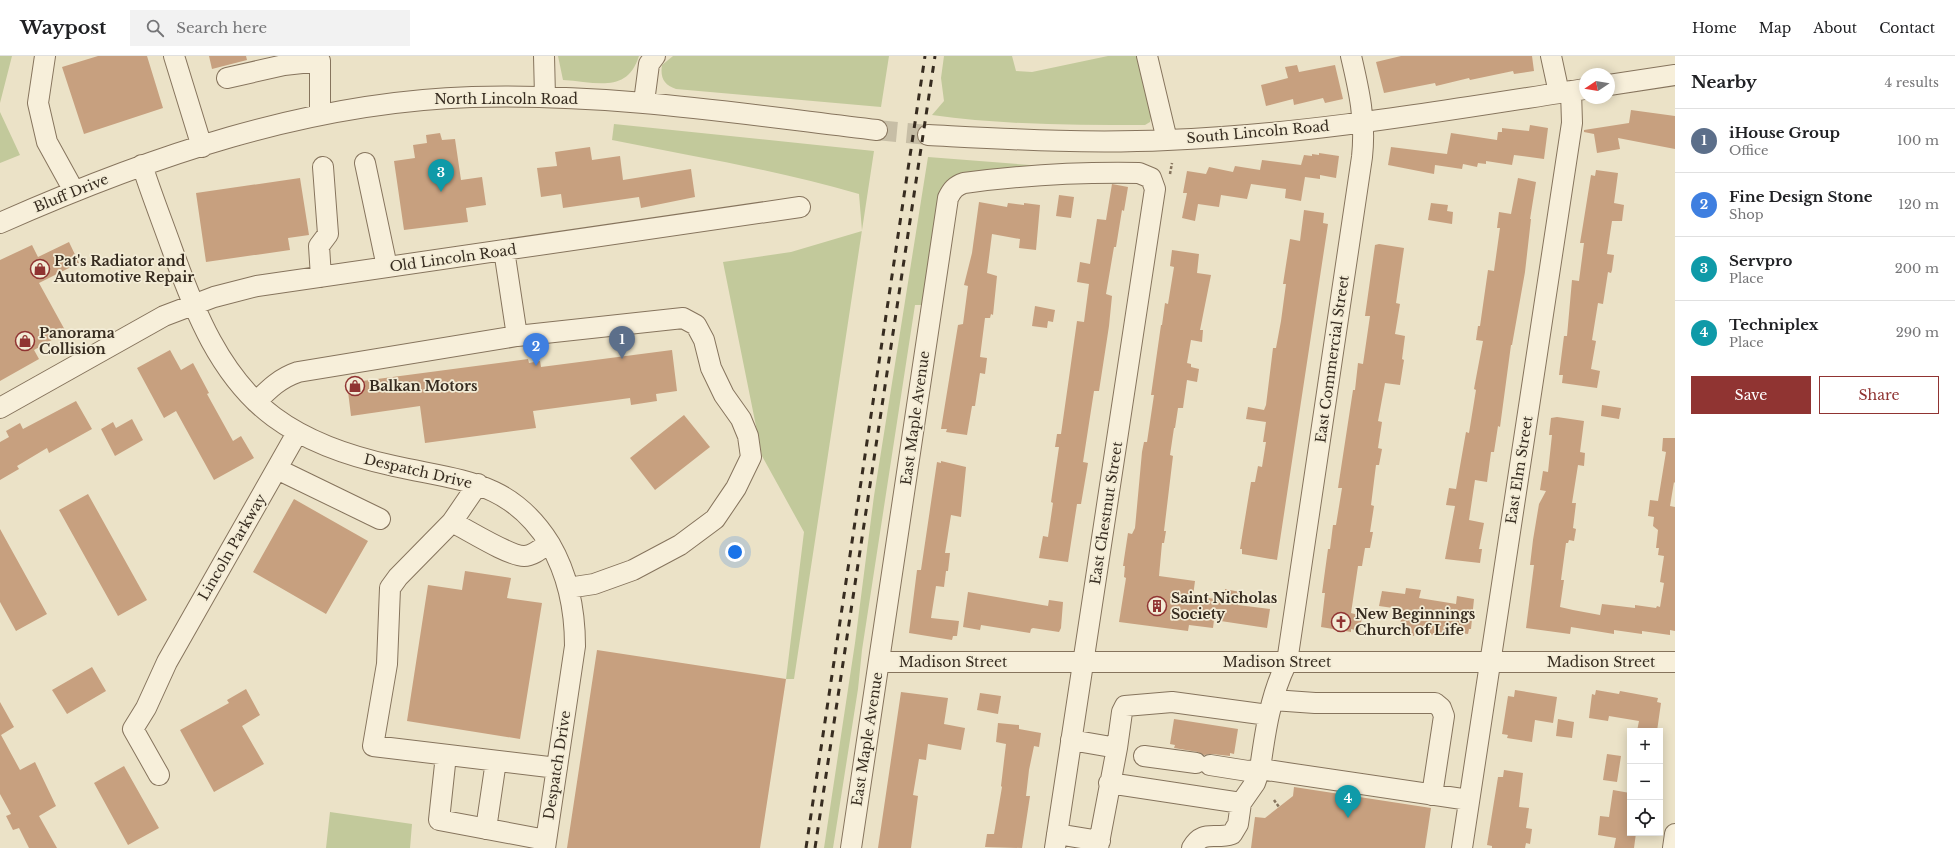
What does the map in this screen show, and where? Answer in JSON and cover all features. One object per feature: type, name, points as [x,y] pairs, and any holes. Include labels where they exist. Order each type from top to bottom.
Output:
[{"type":"street","points":[[45,56],[38,103],[47,142],[74,191]]},
{"type":"street","points":[[174,56],[202,147]]},
{"type":"street","points":[[544,56],[545,96]]},
{"type":"street","points":[[644,102],[649,64],[655,56]]},
{"type":"street","points":[[1147,56],[1167,140]]},
{"type":"street","name":"East Commercial Street","points":[[1241,804],[1255,783],[1260,769],[1271,708],[1279,679],[1287,662],[1362,157],[1364,122],[1362,102],[1351,56]]},
{"type":"street","name":"East Elm Street","points":[[1462,848],[1489,662],[1572,123],[1572,91],[1551,56]]},
{"type":"street","points":[[227,78],[284,65],[320,61],[320,115]]},
{"type":"street","points":[[1615,84],[1675,75]]},
{"type":"street","name":"South Lincoln Road","points":[[928,135],[1063,142],[1167,140],[1251,134],[1364,122],[1572,91]]},
{"type":"street","name":"North Lincoln Road","points":[[142,165],[249,132],[320,115],[419,100],[471,97],[545,96],[644,102],[877,130]]},
{"type":"street","points":[[365,163],[387,267]]},
{"type":"street","name":"Bluff Drive","points":[[0,223],[74,191],[142,165]]},
{"type":"street","name":"Despatch Drive","points":[[142,165],[192,304],[219,353],[236,379],[256,402],[297,433],[332,449],[369,460],[442,474],[478,484],[499,493],[517,505],[531,518],[549,543],[564,575],[568,588],[575,622],[575,646],[546,844]]},
{"type":"street","points":[[321,277],[319,246],[328,234],[323,167]]},
{"type":"street","name":"East Maple Avenue","points":[[851,848],[948,198],[951,191],[957,185],[1016,176],[1062,173],[1139,173],[1161,176]]},
{"type":"street","name":"East Chestnut Street","points":[[1056,841],[1155,188],[1161,176]]},
{"type":"street","name":"Old Lincoln Road","points":[[192,304],[257,286],[800,207]]},
{"type":"street","points":[[504,250],[517,336]]},
{"type":"street","points":[[0,408],[164,316],[192,304]]},
{"type":"street","points":[[256,402],[277,382],[298,372],[517,336],[683,318],[696,325],[704,340],[711,368],[724,395],[741,419],[748,436],[751,457],[736,488],[715,519],[680,545],[633,570],[594,584],[568,588]]},
{"type":"street","name":"Lincoln Parkway","points":[[159,775],[133,728],[146,708],[167,662],[297,433]]},
{"type":"street","points":[[277,469],[380,519]]},
{"type":"street","points":[[478,484],[452,522],[398,577],[390,588],[387,664],[373,746],[557,768]]},
{"type":"street","points":[[452,522],[513,553],[524,556],[532,554],[549,543]]},
{"type":"street","name":"Madison Street","points":[[879,662],[1675,662]]},
{"type":"street","points":[[1056,841],[1099,844],[1109,783],[1117,748],[1122,712],[1125,706],[1131,704],[1152,705],[1172,702],[1271,708],[1315,703],[1435,703],[1441,708],[1444,716],[1432,795]]},
{"type":"street","points":[[1072,740],[1117,748]]},
{"type":"street","points":[[446,755],[439,820],[486,829],[546,844]]},
{"type":"street","points":[[1144,756],[1248,771],[1260,769],[1469,800]]},
{"type":"street","points":[[486,829],[496,761]]},
{"type":"street","points":[[1109,783],[1241,804],[1238,824],[1232,834],[1221,837],[1205,835],[1197,840],[1192,848]]},
{"type":"street","points":[[1673,848],[1675,834]]},
{"type":"path","points":[[1161,176],[1172,163]]},
{"type":"path","points":[[1274,800],[1279,807]]},
{"type":"green space","points":[[0,56],[12,56],[0,103]]},
{"type":"green space","points":[[558,56],[639,56],[634,68],[627,76],[618,81],[598,83],[563,80]]},
{"type":"green space","points":[[673,56],[889,56],[881,107],[676,89],[668,85],[662,77],[662,65]]},
{"type":"green space","points":[[944,56],[1012,56],[1016,71],[1032,72],[1108,56],[1137,56],[1151,117],[1150,122],[1145,125],[1038,124],[985,121],[932,115],[944,101],[941,78]]},
{"type":"green space","points":[[0,112],[20,155],[0,163]]},
{"type":"green space","points":[[614,124],[874,151],[862,230],[859,194],[829,185],[736,164],[612,140]]},
{"type":"green space","points":[[928,157],[1043,166],[954,180],[924,305],[915,305],[833,848],[824,848],[855,643],[874,496]]},
{"type":"green space","points":[[862,231],[794,679],[786,679],[804,532],[762,456],[723,262],[791,252]]},
{"type":"green space","points":[[330,812],[412,824],[410,848],[326,848]]},
{"type":"building","points":[[98,56],[147,56],[163,108],[84,134],[62,67]]},
{"type":"building","points":[[209,56],[246,56],[247,60],[212,69]]},
{"type":"building","points":[[1401,56],[1532,56],[1534,71],[1514,74],[1513,71],[1470,80],[1469,78],[1436,86],[1435,83],[1384,93],[1376,62]]},
{"type":"building","points":[[1297,65],[1299,72],[1335,65],[1343,99],[1325,103],[1323,98],[1294,105],[1293,99],[1266,106],[1261,85],[1288,78],[1285,67]]},
{"type":"building","points":[[1631,110],[1675,116],[1675,149],[1618,138],[1620,149],[1597,153],[1594,134],[1584,132],[1584,130],[1629,123]]},
{"type":"building","points":[[1530,125],[1548,128],[1544,159],[1514,155],[1512,165],[1486,161],[1486,164],[1478,163],[1477,167],[1463,164],[1462,169],[1435,165],[1434,174],[1388,165],[1391,147],[1447,154],[1451,133],[1497,140],[1498,132],[1502,132],[1502,128],[1529,131]]},
{"type":"building","points":[[440,133],[442,140],[455,139],[461,180],[482,177],[486,205],[466,208],[468,222],[404,230],[394,161],[415,158],[413,145],[427,143],[426,135]]},
{"type":"building","points":[[590,147],[592,160],[620,156],[623,180],[691,169],[695,197],[641,208],[639,197],[563,208],[561,194],[541,197],[537,168],[557,166],[555,152]]},
{"type":"building","points":[[1319,153],[1339,156],[1336,178],[1320,175],[1320,179],[1305,177],[1301,201],[1285,198],[1286,189],[1251,184],[1247,199],[1221,195],[1219,207],[1198,204],[1195,221],[1182,218],[1187,193],[1183,193],[1187,171],[1206,174],[1209,167],[1233,172],[1235,166],[1260,170],[1262,160],[1301,165],[1304,155],[1312,156],[1312,154],[1319,155]]},
{"type":"building","points":[[1596,170],[1618,173],[1614,203],[1624,205],[1622,221],[1612,221],[1607,254],[1614,255],[1612,270],[1611,273],[1608,272],[1603,304],[1598,303],[1592,340],[1596,341],[1591,369],[1600,371],[1597,388],[1562,383],[1563,375],[1559,375],[1564,336],[1567,336],[1572,280],[1579,281],[1584,243],[1580,243],[1591,175],[1595,176]]},
{"type":"building","points":[[300,178],[309,235],[288,238],[290,250],[206,262],[196,193]]},
{"type":"building","points":[[1518,178],[1536,182],[1530,219],[1525,272],[1511,345],[1500,427],[1498,426],[1494,452],[1491,452],[1487,482],[1475,480],[1469,520],[1484,523],[1479,549],[1482,549],[1480,563],[1445,559],[1455,506],[1446,505],[1449,488],[1456,489],[1466,432],[1469,433],[1476,390],[1474,389],[1483,341],[1476,340],[1478,326],[1480,326],[1488,270],[1494,271],[1500,228],[1497,228],[1499,212],[1511,214]]},
{"type":"building","points":[[1112,184],[1128,187],[1124,211],[1122,210],[1116,247],[1114,247],[1106,294],[1112,296],[1109,326],[1099,391],[1094,391],[1083,462],[1088,463],[1081,504],[1077,504],[1068,562],[1039,558],[1043,536],[1048,537],[1053,503],[1051,502],[1059,447],[1055,447],[1057,434],[1061,434],[1077,321],[1084,322],[1089,284],[1077,282],[1080,262],[1090,264],[1097,219],[1106,220]]},
{"type":"building","points":[[1059,195],[1074,197],[1071,218],[1056,216]]},
{"type":"building","points":[[979,202],[1007,207],[1008,203],[1040,205],[1036,250],[1019,248],[1020,239],[992,234],[987,273],[997,276],[993,315],[991,314],[990,318],[985,318],[980,357],[987,358],[985,374],[980,373],[975,406],[972,406],[967,435],[946,432],[947,429],[941,429],[958,325],[963,324],[968,286],[964,285],[972,253]]},
{"type":"building","points":[[1431,203],[1448,205],[1447,211],[1453,212],[1452,224],[1428,220]]},
{"type":"building","points":[[1304,210],[1324,213],[1323,223],[1328,224],[1277,560],[1242,554],[1242,549],[1240,549],[1251,482],[1255,482],[1258,466],[1262,467],[1266,442],[1263,442],[1266,422],[1246,419],[1248,407],[1264,410],[1266,405],[1273,348],[1276,348],[1281,321],[1286,284],[1283,284],[1290,239],[1300,241]]},
{"type":"building","points":[[69,242],[79,263],[39,283],[66,332],[34,350],[39,359],[0,381],[0,260],[32,245],[38,257]]},
{"type":"building","points":[[1379,244],[1404,248],[1396,303],[1400,304],[1395,334],[1405,336],[1402,359],[1404,360],[1400,385],[1385,383],[1378,421],[1382,422],[1378,448],[1382,449],[1379,465],[1376,465],[1371,505],[1374,506],[1370,532],[1373,532],[1370,548],[1365,548],[1362,566],[1358,566],[1351,613],[1362,616],[1360,631],[1351,629],[1351,632],[1321,627],[1325,593],[1322,593],[1328,549],[1330,549],[1333,525],[1336,525],[1342,488],[1338,488],[1353,390],[1355,390],[1358,363],[1363,364],[1370,316],[1365,316],[1375,245]]},
{"type":"building","points":[[1172,250],[1199,254],[1197,273],[1211,275],[1200,330],[1203,330],[1202,342],[1191,340],[1187,363],[1191,364],[1191,367],[1199,369],[1197,382],[1187,380],[1183,408],[1178,408],[1174,428],[1170,455],[1173,456],[1164,531],[1166,531],[1164,543],[1162,543],[1159,576],[1195,581],[1193,596],[1224,600],[1225,589],[1240,592],[1238,605],[1270,609],[1267,628],[1214,620],[1213,628],[1189,625],[1188,631],[1119,622],[1126,578],[1124,577],[1125,566],[1123,566],[1128,533],[1132,534],[1135,528],[1142,452],[1144,442],[1147,442],[1154,395],[1151,395],[1161,325],[1165,303],[1168,304],[1174,267],[1170,266]]},
{"type":"building","points":[[1035,306],[1055,310],[1053,322],[1048,321],[1047,328],[1032,326]]},
{"type":"building","points":[[170,350],[181,370],[193,363],[209,393],[207,394],[233,441],[241,436],[254,458],[214,480],[176,411],[164,418],[137,368]]},
{"type":"building","points":[[672,350],[677,391],[656,394],[657,401],[631,405],[630,398],[533,411],[536,428],[425,443],[420,406],[351,416],[347,383],[528,359],[529,363],[540,361],[541,367]]},
{"type":"building","points":[[76,401],[92,429],[49,453],[47,448],[17,466],[19,469],[0,480],[0,442],[9,437],[6,431],[20,423],[23,429]]},
{"type":"building","points":[[1602,405],[1621,408],[1619,419],[1601,416]]},
{"type":"building","points":[[684,415],[710,447],[655,490],[630,458]]},
{"type":"building","points":[[1557,417],[1584,421],[1580,452],[1585,453],[1584,466],[1578,465],[1572,503],[1576,503],[1573,528],[1576,529],[1574,541],[1569,540],[1568,543],[1566,543],[1561,580],[1564,580],[1560,607],[1600,615],[1602,604],[1635,608],[1635,605],[1656,608],[1657,606],[1660,607],[1664,583],[1660,582],[1664,556],[1658,555],[1659,548],[1656,548],[1658,530],[1653,526],[1654,517],[1648,516],[1650,500],[1658,501],[1666,452],[1662,451],[1663,438],[1675,438],[1675,483],[1674,482],[1670,506],[1675,507],[1675,631],[1670,630],[1670,635],[1642,631],[1642,634],[1614,630],[1614,634],[1571,627],[1570,634],[1526,628],[1534,565],[1530,565],[1533,540],[1539,504],[1546,491],[1540,490],[1543,471],[1548,472],[1552,435],[1549,435],[1551,418]]},
{"type":"building","points":[[132,419],[143,440],[115,456],[101,429],[113,422],[116,428]]},
{"type":"building","points":[[941,461],[966,467],[961,517],[951,515],[945,553],[950,553],[948,571],[946,571],[944,587],[936,586],[931,618],[959,621],[957,636],[953,636],[952,640],[909,633],[917,570],[921,570],[937,462],[941,463]]},
{"type":"building","points":[[88,494],[147,600],[118,616],[59,510]]},
{"type":"building","points":[[294,499],[368,541],[326,614],[253,572]]},
{"type":"building","points":[[0,529],[47,614],[16,631],[0,602]]},
{"type":"building","points":[[465,571],[511,578],[507,598],[542,603],[520,739],[407,721],[428,585],[462,590]]},
{"type":"building","points":[[1406,588],[1421,590],[1419,598],[1456,604],[1457,596],[1474,599],[1471,629],[1469,629],[1468,634],[1442,631],[1441,636],[1415,632],[1414,636],[1399,633],[1402,612],[1400,609],[1379,606],[1382,591],[1405,594]]},
{"type":"building","points":[[968,592],[1048,606],[1049,600],[1063,602],[1061,628],[1059,632],[1033,628],[1031,629],[1030,633],[981,625],[980,630],[963,627]]},
{"type":"building","points":[[597,650],[786,679],[760,848],[567,848]]},
{"type":"building","points":[[92,667],[106,691],[67,714],[52,690]]},
{"type":"building","points":[[246,689],[260,715],[242,726],[264,764],[214,792],[180,730],[229,703],[227,700]]},
{"type":"building","points":[[1515,690],[1557,697],[1553,723],[1535,720],[1532,742],[1507,738],[1508,735],[1502,734],[1508,696],[1514,697]]},
{"type":"building","points":[[1596,690],[1619,694],[1620,691],[1658,698],[1657,702],[1661,703],[1657,728],[1638,728],[1639,721],[1609,716],[1608,721],[1589,718],[1592,694],[1595,695]]},
{"type":"building","points":[[901,692],[948,698],[944,724],[965,728],[961,750],[928,744],[926,760],[919,759],[913,795],[918,796],[911,848],[878,848]]},
{"type":"building","points":[[980,693],[1001,696],[998,714],[977,710]]},
{"type":"building","points":[[0,702],[14,727],[1,735],[20,770],[35,762],[56,806],[39,816],[57,848],[29,848],[19,828],[13,830],[6,816],[11,814],[0,794]]},
{"type":"building","points":[[1174,719],[1238,729],[1234,754],[1230,753],[1230,756],[1212,754],[1204,755],[1198,752],[1174,748],[1175,745],[1170,744]]},
{"type":"building","points":[[1558,719],[1574,722],[1572,738],[1556,736]]},
{"type":"building","points":[[998,723],[1019,725],[1019,729],[1041,733],[1039,747],[1034,746],[1029,770],[1026,796],[1030,796],[1022,848],[985,847],[987,834],[994,834],[1002,787],[1006,744],[996,742]]},
{"type":"building","points":[[1607,754],[1621,756],[1617,782],[1603,780]]},
{"type":"building","points":[[124,766],[159,828],[128,845],[94,783]]},
{"type":"building","points":[[1504,770],[1523,773],[1519,807],[1529,808],[1526,828],[1532,829],[1530,844],[1526,843],[1525,848],[1492,848],[1492,846],[1487,845],[1498,777],[1503,777]]},
{"type":"building","points":[[1294,787],[1431,808],[1425,848],[1251,848],[1255,817],[1265,818],[1293,796]]},
{"type":"building","points":[[1613,790],[1627,792],[1627,836],[1636,836],[1634,848],[1614,848],[1616,838],[1598,835],[1600,816],[1609,817]]},
{"type":"tunnel","points":[[877,130],[928,135]]},
{"type":"railway","points":[[806,848],[925,56]]},
{"type":"railway","points":[[815,848],[935,56]]},
{"type":"place","name":"Servpro","points":[[441,192]]},
{"type":"place","name":"Pat's Radiator and Automotive Repair","points":[[40,269]]},
{"type":"place","name":"Panorama Collision","points":[[25,341]]},
{"type":"place","name":"iHouse Group","points":[[622,359]]},
{"type":"place","name":"Fine Design Stone","points":[[536,366]]},
{"type":"place","name":"Balkan Motors","points":[[355,386]]},
{"type":"place","name":"Saint Nicholas Society","points":[[1157,606]]},
{"type":"place","name":"New Beginnings Church of Life","points":[[1341,622]]},
{"type":"place","name":"Techniplex","points":[[1348,818]]}]
